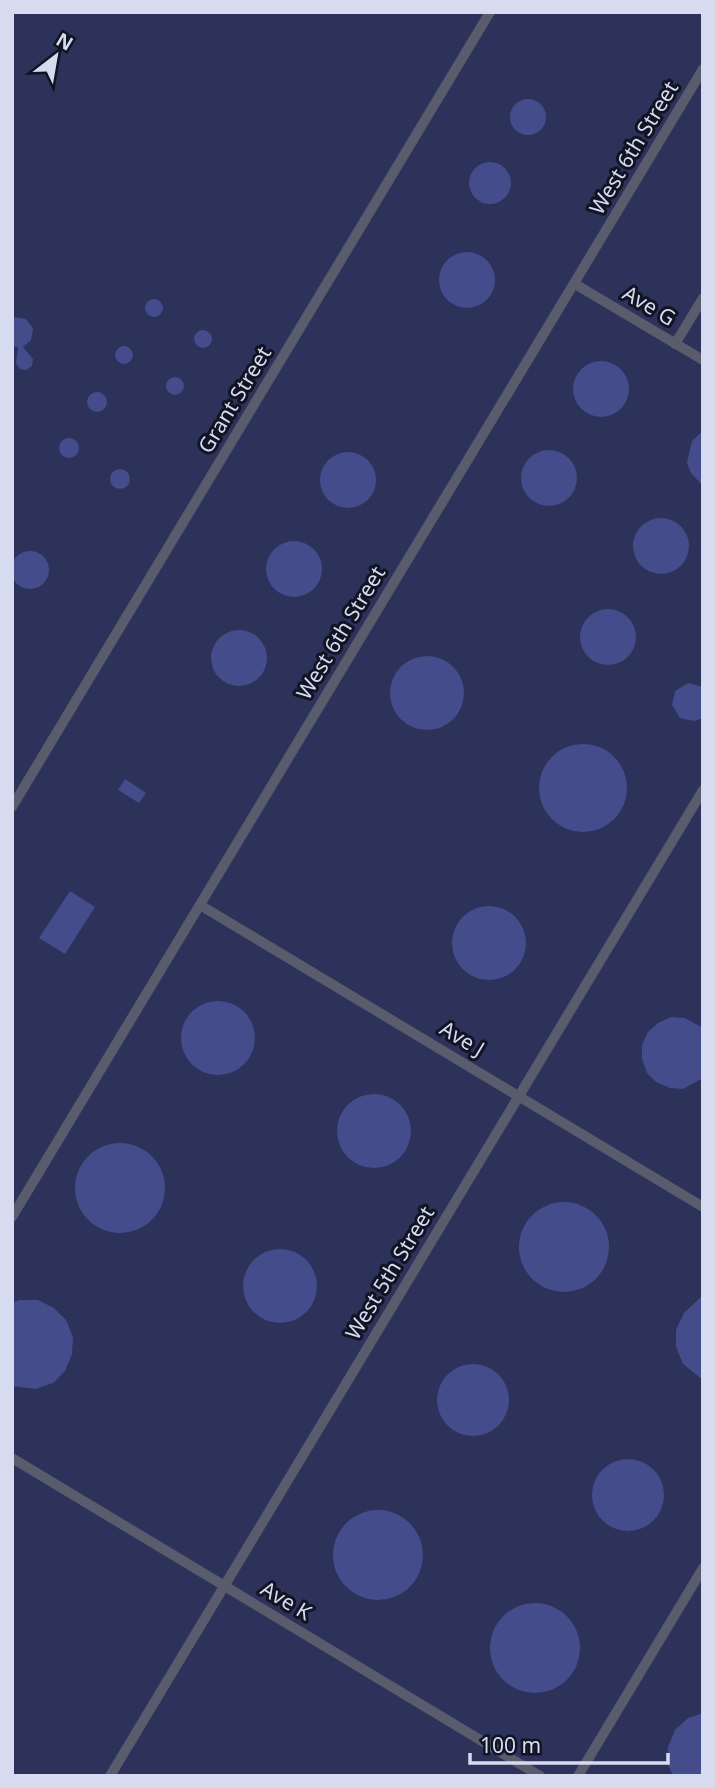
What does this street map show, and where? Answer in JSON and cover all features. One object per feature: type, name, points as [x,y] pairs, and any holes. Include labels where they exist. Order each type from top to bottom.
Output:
[{"type":"street","name":"Grant Street","points":[[12,807],[490,12]]},
{"type":"street","name":"West 6th Street","points":[[12,1217],[703,69]]},
{"type":"street","name":"Ave G","points":[[575,284],[703,360]]},
{"type":"street","points":[[675,344],[703,298]]},
{"type":"street","name":"West 5th Street","points":[[110,1776],[703,790]]},
{"type":"street","name":"Ave J","points":[[200,905],[703,1207]]},
{"type":"street","name":"Ave K","points":[[12,1458],[540,1776]]},
{"type":"street","points":[[578,1776],[703,1568]]},
{"type":"shaded area","points":[[12,12],[703,12],[703,1776],[12,1776]]},
{"type":"building","points":[[528,99],[541,104],[546,117],[541,130],[528,135],[515,130],[510,117],[515,104]]},
{"type":"building","points":[[490,162],[505,168],[511,183],[505,198],[490,204],[475,198],[469,183],[475,168]]},
{"type":"building","points":[[461,252],[473,252],[483,256],[491,264],[495,280],[491,296],[483,304],[473,308],[461,308],[451,304],[443,296],[439,286],[439,274],[443,264],[451,256]]},
{"type":"building","points":[[154,299],[160,302],[163,308],[160,314],[154,317],[148,314],[145,308],[148,302]]},
{"type":"building","points":[[12,317],[26,319],[33,328],[31,340],[23,347],[33,359],[32,366],[26,370],[20,369],[16,363],[18,347],[12,346]]},
{"type":"building","points":[[203,330],[209,333],[212,339],[209,345],[203,348],[197,345],[194,339],[197,333]]},
{"type":"building","points":[[124,346],[130,349],[133,355],[130,361],[124,364],[118,361],[115,355],[118,349]]},
{"type":"building","points":[[595,361],[607,361],[617,365],[625,373],[629,389],[625,405],[617,413],[607,417],[595,417],[585,413],[577,405],[573,395],[573,383],[577,373],[585,365]]},
{"type":"building","points":[[175,377],[181,380],[184,386],[181,392],[175,395],[169,392],[166,386],[169,380]]},
{"type":"building","points":[[97,392],[104,395],[107,402],[104,409],[97,412],[90,409],[87,402],[90,395]]},
{"type":"building","points":[[703,431],[703,486],[691,473],[687,463],[692,441]]},
{"type":"building","points":[[69,438],[76,441],[79,448],[76,455],[69,458],[62,455],[59,448],[62,441]]},
{"type":"building","points":[[543,450],[555,450],[565,454],[573,462],[577,478],[573,494],[565,502],[555,506],[543,506],[533,502],[525,494],[521,484],[521,472],[525,462],[533,454]]},
{"type":"building","points":[[342,452],[354,452],[364,456],[372,464],[376,480],[372,496],[364,504],[354,508],[342,508],[332,504],[324,496],[320,486],[320,474],[324,464],[332,456]]},
{"type":"building","points":[[120,469],[127,472],[130,479],[127,486],[120,489],[113,486],[110,479],[113,472]]},
{"type":"building","points":[[655,518],[667,518],[677,522],[685,530],[689,546],[685,562],[677,570],[667,574],[655,574],[645,570],[637,562],[633,552],[633,540],[637,530],[645,522]]},
{"type":"building","points":[[288,541],[300,541],[310,545],[318,553],[322,569],[318,585],[310,593],[300,597],[288,597],[278,593],[270,585],[266,575],[266,563],[270,553],[278,545]]},
{"type":"building","points":[[30,551],[43,557],[49,570],[43,583],[30,589],[17,583],[11,570],[17,557]]},
{"type":"building","points":[[602,609],[614,609],[624,613],[632,621],[636,637],[632,653],[624,661],[614,665],[602,665],[592,661],[584,653],[580,643],[580,631],[584,621],[592,613]]},
{"type":"building","points":[[233,630],[245,630],[255,634],[263,642],[267,658],[263,674],[255,682],[245,686],[233,686],[223,682],[215,674],[211,664],[211,652],[215,642],[223,634]]},
{"type":"building","points":[[427,656],[441,659],[453,667],[461,679],[464,693],[461,707],[453,719],[441,727],[427,730],[413,727],[401,719],[393,707],[390,693],[393,679],[401,667],[413,659]]},
{"type":"building","points":[[688,683],[703,687],[703,718],[694,721],[680,718],[672,705],[675,691]]},
{"type":"building","points":[[583,744],[608,751],[620,763],[627,788],[620,813],[608,825],[583,832],[558,825],[546,813],[539,788],[546,763],[558,751]]},
{"type":"building","points":[[125,779],[146,793],[139,803],[118,790]]},
{"type":"building","points":[[70,891],[95,907],[65,954],[39,938]]},
{"type":"building","points":[[489,906],[503,909],[515,917],[523,929],[526,943],[523,957],[515,969],[503,977],[489,980],[475,977],[463,969],[455,957],[452,943],[455,929],[463,917],[475,909]]},
{"type":"building","points":[[218,1001],[232,1004],[244,1012],[252,1024],[255,1038],[252,1052],[244,1064],[232,1072],[218,1075],[204,1072],[192,1064],[184,1052],[181,1038],[184,1024],[192,1012],[204,1004]]},
{"type":"building","points":[[671,1017],[685,1018],[703,1028],[703,1078],[683,1089],[670,1088],[656,1082],[647,1073],[642,1059],[642,1045],[648,1032]]},
{"type":"building","points":[[374,1094],[388,1097],[400,1105],[408,1117],[411,1131],[408,1145],[400,1157],[388,1165],[374,1168],[360,1165],[348,1157],[340,1145],[337,1131],[340,1117],[348,1105],[360,1097]]},
{"type":"building","points":[[120,1143],[137,1147],[152,1156],[161,1171],[165,1188],[161,1205],[152,1220],[137,1229],[120,1233],[103,1229],[88,1220],[79,1205],[75,1188],[79,1171],[88,1156],[103,1147]]},
{"type":"building","points":[[564,1202],[581,1206],[596,1215],[605,1230],[609,1247],[605,1264],[596,1279],[581,1288],[564,1292],[547,1288],[532,1279],[523,1264],[519,1247],[523,1230],[532,1215],[547,1206]]},
{"type":"building","points":[[280,1249],[294,1252],[306,1260],[314,1272],[317,1286],[314,1300],[306,1312],[294,1320],[280,1323],[266,1320],[254,1312],[246,1300],[243,1286],[246,1272],[254,1260],[266,1252]]},
{"type":"building","points":[[703,1295],[703,1380],[683,1364],[676,1347],[676,1330],[684,1313]]},
{"type":"building","points":[[38,1300],[54,1308],[66,1320],[73,1337],[72,1354],[65,1371],[53,1383],[36,1389],[12,1386],[12,1303]]},
{"type":"building","points":[[473,1364],[493,1370],[503,1380],[509,1400],[503,1420],[493,1430],[473,1436],[453,1430],[443,1420],[437,1400],[443,1380],[453,1370]]},
{"type":"building","points":[[628,1459],[648,1465],[658,1475],[664,1495],[658,1515],[648,1525],[628,1531],[608,1525],[598,1515],[592,1495],[598,1475],[608,1465]]},
{"type":"building","points":[[378,1510],[395,1514],[410,1523],[419,1538],[423,1555],[419,1572],[410,1587],[395,1596],[378,1600],[361,1596],[346,1587],[337,1572],[333,1555],[337,1538],[346,1523],[361,1514]]},
{"type":"building","points":[[535,1603],[552,1607],[567,1616],[576,1631],[580,1648],[576,1665],[567,1680],[552,1689],[535,1693],[518,1689],[503,1680],[494,1665],[490,1648],[494,1631],[503,1616],[518,1607]]},
{"type":"building","points":[[703,1713],[703,1776],[673,1776],[668,1764],[668,1747],[675,1730],[688,1718]]}]
